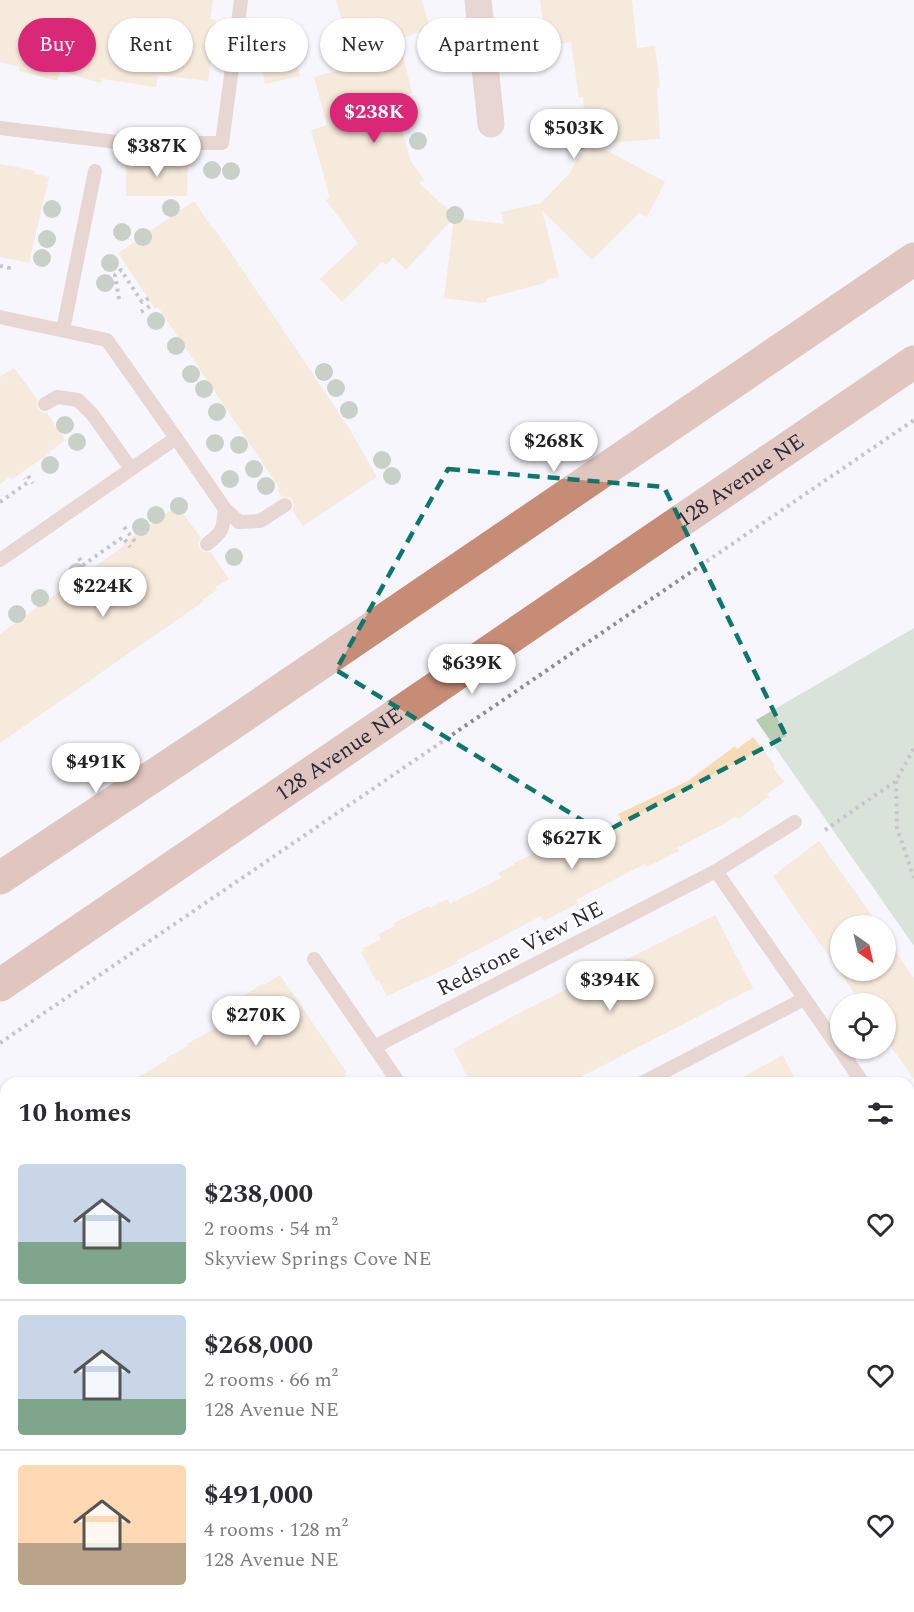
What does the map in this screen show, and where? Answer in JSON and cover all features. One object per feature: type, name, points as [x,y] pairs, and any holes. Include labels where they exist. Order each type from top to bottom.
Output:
[{"type":"main road","points":[[0,878],[224,729],[914,259]]},
{"type":"main road","name":"128 Avenue NE","points":[[0,985],[914,362]]},
{"type":"main road","points":[[0,900],[224,729]]},
{"type":"street","points":[[478,0],[492,124]]},
{"type":"lane","points":[[0,128],[125,143],[222,143],[241,0]]},
{"type":"lane","points":[[63,330],[95,171]]},
{"type":"lane","points":[[0,317],[107,340],[225,509],[239,522],[260,521],[285,505]]},
{"type":"lane","points":[[45,404],[57,397],[78,400],[93,415],[131,469]]},
{"type":"lane","points":[[0,560],[176,438]]},
{"type":"lane","points":[[207,544],[220,534],[225,509]]},
{"type":"lane","name":"Redstone View NE","points":[[374,1047],[716,871],[795,822]]},
{"type":"lane","points":[[716,871],[859,1077]]},
{"type":"lane","points":[[314,959],[395,1077]]},
{"type":"lane","points":[[654,1077],[804,999]]},
{"type":"path","points":[[0,266],[9,268],[8,273]]},
{"type":"path","points":[[119,299],[115,275],[121,270],[142,302],[148,297]]},
{"type":"path","points":[[141,312],[153,304]]},
{"type":"path","points":[[0,1043],[914,420]]},
{"type":"path","points":[[0,502],[27,483],[26,478],[33,483]]},
{"type":"path","points":[[124,527],[135,543]]},
{"type":"path","points":[[79,558],[84,565],[123,537],[130,547]]},
{"type":"path","points":[[825,830],[896,781],[914,748]]},
{"type":"path","points":[[896,781],[897,828],[914,878]]},
{"type":"highlighted area","points":[[448,469],[664,487],[786,736],[603,833],[336,670]]},
{"type":"green space","points":[[914,628],[914,946],[896,920],[896,915],[892,915],[756,720]]},
{"type":"building","points":[[0,0],[213,0],[210,18],[205,18],[205,72],[209,72],[208,81],[158,75],[156,87],[102,79],[101,83],[63,72],[96,72],[96,18],[18,18],[18,66],[0,62]]},
{"type":"building","points":[[336,0],[422,0],[427,18],[417,18],[417,33],[405,37],[405,18],[341,18]]},
{"type":"building","points":[[540,0],[632,0],[637,48],[655,46],[660,87],[657,88],[660,139],[595,144],[665,182],[647,217],[639,213],[592,260],[542,210],[559,277],[544,281],[545,283],[487,298],[486,302],[482,303],[444,298],[454,218],[504,224],[501,212],[541,203],[569,174],[586,143],[583,97],[579,97],[571,42],[561,44],[561,18],[542,18]]},
{"type":"building","points":[[405,64],[412,93],[393,98],[411,162],[424,180],[419,183],[455,216],[406,270],[393,257],[386,265],[382,262],[342,302],[320,279],[358,243],[326,200],[330,198],[311,130],[327,125],[314,77],[333,72],[405,72]]},
{"type":"building","points":[[23,72],[60,72],[57,81]]},
{"type":"building","points":[[262,72],[299,72],[300,76],[265,84]]},
{"type":"building","points":[[126,161],[188,161],[187,196],[126,196]]},
{"type":"building","points":[[0,164],[35,171],[34,174],[49,177],[29,263],[0,257]]},
{"type":"building","points":[[194,201],[349,428],[377,477],[303,526],[292,510],[294,505],[292,500],[289,497],[282,497],[278,491],[280,489],[158,307],[155,309],[118,253]]},
{"type":"building","points":[[14,368],[37,399],[38,409],[47,413],[65,440],[12,479],[10,477],[0,484],[0,377]]},
{"type":"building","points":[[177,506],[201,538],[198,545],[200,549],[204,552],[211,552],[229,579],[216,587],[217,590],[203,599],[204,601],[0,743],[0,634]]},
{"type":"building","points":[[753,737],[775,765],[773,767],[784,782],[767,794],[769,797],[738,819],[735,816],[677,848],[679,851],[647,867],[645,864],[625,874],[576,900],[578,903],[544,921],[541,916],[456,961],[458,963],[387,996],[378,979],[376,981],[361,952],[364,951],[363,948],[381,939],[379,934],[395,926],[394,923],[447,899],[450,904],[501,878],[498,873],[514,863],[580,831],[624,826],[618,814],[688,781],[735,746],[737,749]]},
{"type":"building","points":[[819,841],[871,915],[830,915],[830,958],[773,876]]},
{"type":"building","points":[[715,915],[753,988],[581,1077],[468,1077],[453,1049],[521,1012]]},
{"type":"building","points":[[896,953],[914,978],[914,1077],[896,1054],[896,993],[854,993],[846,981],[896,981]]},
{"type":"building","points":[[280,975],[346,1072],[344,1074],[346,1077],[138,1077],[188,1046],[187,1044],[242,1013],[236,1005],[237,1001],[263,983],[264,985]]},
{"type":"building","points":[[783,1055],[794,1077],[743,1077]]}]
